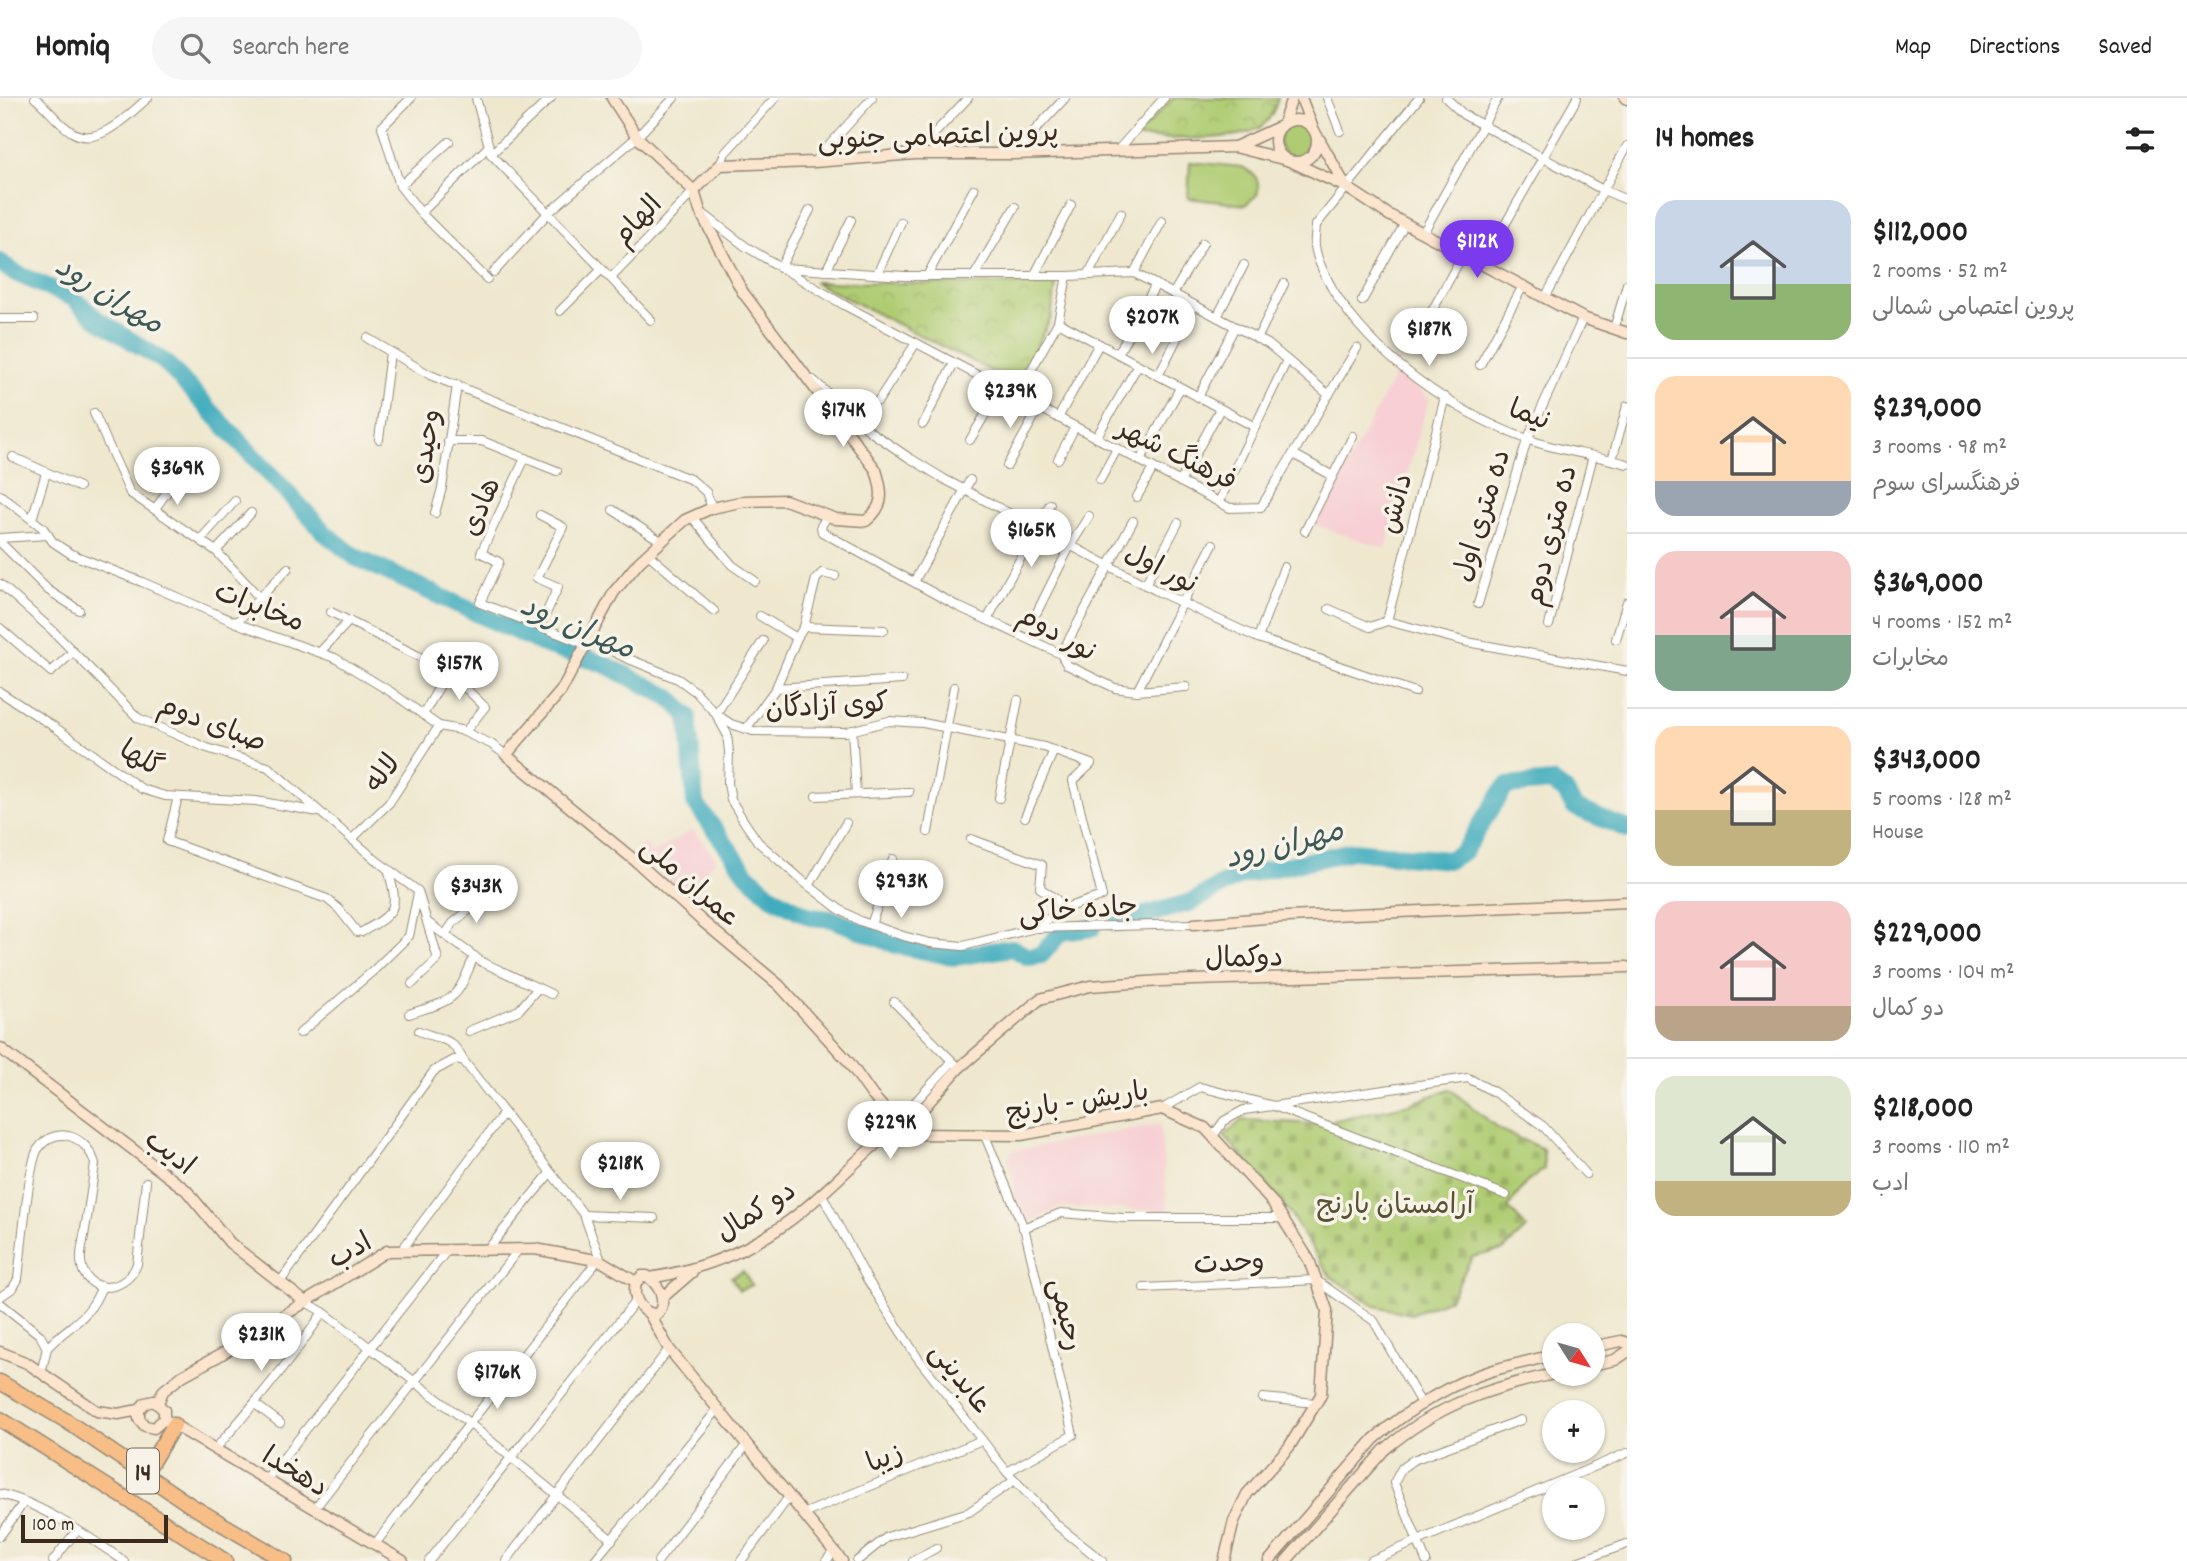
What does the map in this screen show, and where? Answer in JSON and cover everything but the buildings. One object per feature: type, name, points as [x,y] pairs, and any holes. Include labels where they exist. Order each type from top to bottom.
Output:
[{"type":"highway","name":"14","points":[[0,1382],[65,1420],[190,1505],[285,1561]]},
{"type":"highway","name":"14","points":[[0,1419],[225,1561]]},
{"type":"highway","points":[[145,1473],[169,1422]]},
{"type":"main road","points":[[506,755],[561,691],[614,592],[648,554],[685,520],[712,508],[745,501],[785,500],[836,519],[866,520],[876,513],[881,500],[881,486],[867,455],[742,291],[700,211],[694,191],[636,136],[612,98]]},
{"type":"main road","points":[[1281,125],[1299,120],[1314,131],[1316,145],[1311,155],[1302,161],[1289,161],[1276,148],[1275,137],[1292,98]]},
{"type":"main road","points":[[1301,98],[1314,131],[1346,187]]},
{"type":"main road","name":"پروین اعتصامی جنوبی","points":[[1235,147],[1281,125]]},
{"type":"main road","name":"پروین اعتصامی جنوبی","points":[[720,165],[814,162],[915,154],[1013,154],[1235,147],[1289,161],[1346,187],[1423,233],[1583,318],[1627,333]]},
{"type":"main road","points":[[694,191],[720,165]]},
{"type":"main road","name":"عمران ملی","points":[[506,755],[638,863],[779,985],[848,1061],[872,1095],[892,1116]]},
{"type":"main road","name":"دوکمال","points":[[1195,924],[1265,918],[1627,901]]},
{"type":"main road","name":"دوکمال","points":[[909,1116],[955,1065],[1040,999],[1090,986],[1161,981],[1627,967]]},
{"type":"main road","name":"ادیب","points":[[2,1053],[186,1191],[230,1243],[304,1301]]},
{"type":"main road","name":"باریش - بارنج","points":[[911,1134],[1021,1135],[1162,1109],[1205,1128],[1273,1203],[1309,1260],[1326,1310],[1321,1395],[1289,1447],[1247,1494],[1234,1521],[1224,1561]]},
{"type":"main road","points":[[898,1113],[909,1116],[914,1130],[911,1134],[901,1139],[893,1135],[888,1127],[892,1116],[898,1113]]},
{"type":"main road","name":"دو کمال","points":[[694,1270],[762,1238],[790,1220],[868,1153],[880,1149],[893,1135]]},
{"type":"main road","name":"ادب","points":[[158,1403],[163,1391],[182,1376],[387,1251],[535,1249],[599,1260],[636,1282]]},
{"type":"main road","points":[[694,1270],[650,1278],[642,1276],[634,1288],[637,1299],[655,1312],[669,1349],[842,1561]]},
{"type":"main road","points":[[655,1312],[662,1298],[694,1270]]},
{"type":"main road","points":[[650,1278],[658,1287],[662,1298]]},
{"type":"main road","points":[[1605,1344],[1621,1341],[1627,1343]]},
{"type":"main road","points":[[0,1352],[27,1363],[97,1411],[118,1413],[139,1410],[149,1401],[158,1403],[169,1422],[154,1428],[145,1426],[139,1419],[139,1410]]},
{"type":"main road","points":[[1605,1362],[1615,1360],[1627,1352]]},
{"type":"main road","points":[[1269,1561],[1374,1439],[1390,1425],[1422,1405],[1489,1371],[1542,1358]]},
{"type":"main road","points":[[1286,1561],[1384,1450],[1399,1437],[1429,1418],[1488,1390],[1542,1377]]},
{"type":"main road","name":"دهخدا","points":[[169,1422],[403,1561]]},
{"type":"street","points":[[35,98],[48,113],[74,134],[91,137],[112,128],[148,98]]},
{"type":"street","points":[[411,98],[382,127],[400,186],[421,213],[491,275],[548,212],[636,136],[674,98]]},
{"type":"street","points":[[476,98],[490,150],[651,320]]},
{"type":"street","points":[[421,213],[551,98]]},
{"type":"street","points":[[720,165],[725,153],[775,98]]},
{"type":"street","points":[[814,162],[872,98]]},
{"type":"street","points":[[915,154],[968,98]]},
{"type":"street","points":[[1013,154],[1065,98]]},
{"type":"street","points":[[1117,150],[1164,98]]},
{"type":"street","points":[[1327,98],[1340,131]]},
{"type":"street","name":"نیما","points":[[1419,98],[1316,225],[1315,246],[1324,275],[1340,302],[1366,335],[1397,363],[1445,397],[1498,428],[1527,440],[1627,464]]},
{"type":"street","points":[[1446,98],[1464,115],[1603,190],[1627,200]]},
{"type":"street","points":[[1423,233],[1498,98]]},
{"type":"street","points":[[1482,265],[1577,98]]},
{"type":"street","points":[[400,186],[449,142]]},
{"type":"street","points":[[1545,298],[1627,146]]},
{"type":"street","points":[[927,276],[974,189]]},
{"type":"street","name":"الهام","points":[[611,278],[694,191]]},
{"type":"street","points":[[1034,276],[1071,205]]},
{"type":"street","points":[[974,276],[1015,207]]},
{"type":"street","points":[[810,210],[780,268],[927,276],[1134,273],[1257,339],[1329,395]]},
{"type":"street","name":"فرهنگ شهر","points":[[700,211],[745,246],[780,268],[916,343],[1230,508],[1261,507],[1357,348]]},
{"type":"street","points":[[1088,275],[1121,214]]},
{"type":"street","points":[[825,271],[851,219]]},
{"type":"street","points":[[1134,273],[1162,221]]},
{"type":"street","points":[[877,274],[901,222]]},
{"type":"street","points":[[1362,301],[1405,223]]},
{"type":"street","points":[[1173,294],[1203,243]]},
{"type":"street","points":[[1417,339],[1463,254]]},
{"type":"street","points":[[1217,317],[1244,265]]},
{"type":"street","points":[[560,310],[603,269]]},
{"type":"street","points":[[1023,385],[1058,322],[1067,276]]},
{"type":"street","points":[[1118,354],[1156,284]]},
{"type":"street","points":[[1614,329],[1627,284]]},
{"type":"street","points":[[1257,339],[1284,285]]},
{"type":"street","points":[[1480,366],[1523,286]]},
{"type":"street","points":[[1158,376],[1194,305]]},
{"type":"street","name":"ده متری اول","points":[[1478,604],[1527,440],[1583,318]]},
{"type":"street","points":[[0,319],[34,319]]},
{"type":"street","points":[[1058,322],[1255,428]]},
{"type":"street","points":[[1198,397],[1236,327]]},
{"type":"street","points":[[367,338],[430,375],[692,480],[706,492],[712,508]]},
{"type":"street","points":[[878,401],[916,343]]},
{"type":"street","points":[[1058,418],[1099,344]]},
{"type":"street","points":[[379,439],[390,353]]},
{"type":"street","points":[[1219,502],[1287,360]]},
{"type":"street","points":[[923,424],[954,363]]},
{"type":"street","points":[[1096,438],[1138,365]]},
{"type":"street","name":"نور اول","points":[[806,373],[871,432],[908,457],[964,490],[1108,566],[1258,638],[1415,692]]},
{"type":"street","name":"وحیدی","points":[[435,513],[442,488],[457,385]]},
{"type":"street","points":[[970,440],[1001,388]]},
{"type":"street","points":[[1140,461],[1180,388]]},
{"type":"street","name":"دانش","points":[[1387,621],[1445,397]]},
{"type":"street","points":[[1612,460],[1627,406]]},
{"type":"street","points":[[1007,466],[1039,408]]},
{"type":"street","points":[[1180,482],[1220,409]]},
{"type":"street","points":[[94,413],[130,493],[216,551],[260,598]]},
{"type":"street","points":[[1058,459],[1075,427]]},
{"type":"street","points":[[1305,531],[1353,436]]},
{"type":"street","points":[[448,440],[482,441],[557,471]]},
{"type":"street","points":[[1100,480],[1116,449]]},
{"type":"street","points":[[155,509],[195,452]]},
{"type":"street","points":[[1293,454],[1333,476]]},
{"type":"street","name":"ده متری دوم","points":[[1549,625],[1593,456]]},
{"type":"street","points":[[13,457],[79,487]]},
{"type":"street","name":"هادی","points":[[480,603],[499,562],[481,552],[525,458]]},
{"type":"street","points":[[1137,497],[1153,468]]},
{"type":"street","points":[[32,519],[46,472]]},
{"type":"street","points":[[914,582],[970,480]]},
{"type":"street","name":"مخابرات","points":[[0,495],[43,528],[53,542],[71,554],[236,623],[335,658],[439,726],[465,732],[491,744],[506,755]]},
{"type":"street","points":[[200,540],[234,501]]},
{"type":"street","points":[[988,620],[1050,504]]},
{"type":"street","points":[[613,510],[661,541]]},
{"type":"street","points":[[216,551],[251,513]]},
{"type":"street","points":[[540,515],[563,527],[537,578],[558,587],[541,627]]},
{"type":"street","name":"نور دوم","points":[[828,515],[821,526],[822,532],[988,620],[1061,654],[1067,665],[1115,688],[1137,691],[1186,687]]},
{"type":"street","points":[[1037,612],[1070,545],[1089,516]]},
{"type":"street","points":[[692,517],[732,565],[755,581]]},
{"type":"street","points":[[1061,654],[1133,521]]},
{"type":"street","points":[[1144,584],[1178,523]]},
{"type":"street","points":[[0,540],[48,535]]},
{"type":"street","points":[[0,540],[48,590],[79,610]]},
{"type":"street","points":[[1137,691],[1213,544]]},
{"type":"street","points":[[648,554],[714,611]]},
{"type":"street","points":[[1258,638],[1284,567]]},
{"type":"street","points":[[236,623],[288,568]]},
{"type":"street","points":[[747,729],[776,688],[804,627],[816,579],[822,573],[835,576]]},
{"type":"street","name":"صبای دوم","points":[[0,584],[138,718],[207,748],[268,767],[388,869],[418,891]]},
{"type":"street","points":[[1616,639],[1627,602]]},
{"type":"street","name":"کوی آزادگان","points":[[480,603],[586,641],[678,679],[696,692],[716,714],[732,724],[752,731],[852,730],[889,721],[945,727],[1010,740],[1054,750],[1091,764],[1073,781],[1102,896],[1062,909]]},
{"type":"street","points":[[1329,609],[1370,627],[1387,621],[1467,642],[1627,671]]},
{"type":"street","points":[[331,612],[448,671],[485,707],[465,732]]},
{"type":"street","points":[[760,616],[797,638]]},
{"type":"street","points":[[320,652],[349,621]]},
{"type":"street","points":[[804,627],[884,629]]},
{"type":"street","points":[[0,628],[51,672],[73,652]]},
{"type":"street","points":[[716,714],[763,640]]},
{"type":"street","points":[[423,715],[448,671]]},
{"type":"street","points":[[776,688],[902,680]]},
{"type":"street","points":[[928,832],[954,687]]},
{"type":"street","name":"گلها","points":[[0,692],[142,789],[165,796],[256,801],[322,813]]},
{"type":"street","points":[[999,798],[1017,700]]},
{"type":"street","name":"جاده خاکی","points":[[716,714],[727,734],[731,800],[758,842],[838,909],[871,925],[930,943],[963,946],[1035,928],[1195,924]]},
{"type":"street","name":"لاله","points":[[352,839],[389,803],[439,726]]},
{"type":"street","points":[[852,730],[856,794]]},
{"type":"street","points":[[1025,817],[1054,750]]},
{"type":"street","points":[[816,796],[909,792]]},
{"type":"street","points":[[178,797],[167,841],[327,899],[359,932],[386,918],[393,908],[394,893],[388,869]]},
{"type":"street","points":[[809,886],[846,823]]},
{"type":"street","points":[[971,839],[1042,866],[1040,888],[1056,899],[1062,909],[1035,928]]},
{"type":"street","points":[[871,925],[892,859]]},
{"type":"street","points":[[412,984],[438,959],[418,891]]},
{"type":"street","points":[[300,1033],[373,971],[409,936],[418,891]]},
{"type":"street","points":[[445,934],[453,923],[486,896]]},
{"type":"street","points":[[428,922],[482,962],[551,994]]},
{"type":"street","points":[[409,1014],[451,1000],[463,984],[474,956]]},
{"type":"street","points":[[469,1031],[519,1010],[538,988]]},
{"type":"street","points":[[894,1002],[955,1065]]},
{"type":"street","points":[[375,1544],[599,1260],[584,1215],[503,1114],[463,1060],[458,1048],[446,1038],[429,1036],[419,1031]]},
{"type":"street","points":[[280,1282],[434,1070],[454,1060],[463,1060]]},
{"type":"street","points":[[1213,1136],[1224,1121],[1244,1110],[1468,1079],[1494,1092],[1543,1126],[1586,1174]]},
{"type":"street","points":[[1162,1109],[1200,1087],[1274,1106],[1506,1195]]},
{"type":"street","points":[[401,1251],[503,1114]]},
{"type":"street","points":[[0,1297],[13,1288],[18,1279],[34,1156],[47,1140],[68,1135],[78,1139],[93,1154],[95,1164],[81,1259],[87,1276],[102,1286],[120,1285],[134,1272],[146,1182]]},
{"type":"street","name":"رحیمی","points":[[985,1136],[1023,1228],[1073,1435],[1007,1472]]},
{"type":"street","points":[[488,1249],[550,1173]]},
{"type":"street","name":"عابدینی","points":[[821,1193],[867,1279],[917,1357],[1007,1472],[1058,1525],[1102,1561]]},
{"type":"street","points":[[1023,1228],[1061,1213],[1123,1218],[1283,1219]]},
{"type":"street","points":[[584,1215],[654,1218]]},
{"type":"street","points":[[267,1479],[448,1249]]},
{"type":"street","points":[[315,1508],[519,1249]]},
{"type":"street","points":[[1316,1280],[1374,1321],[1422,1405]]},
{"type":"street","name":"وحدت","points":[[1144,1287],[1316,1280]]},
{"type":"street","points":[[41,1373],[47,1348],[59,1335],[76,1325],[96,1302],[102,1286]]},
{"type":"street","points":[[429,1561],[637,1299]]},
{"type":"street","points":[[304,1301],[323,1312],[469,1423],[612,1540]]},
{"type":"street","points":[[0,1303],[40,1335],[47,1348]]},
{"type":"street","points":[[216,1448],[255,1404],[323,1312]]},
{"type":"street","points":[[506,1561],[669,1349]]},
{"type":"street","points":[[1263,1398],[1316,1403]]},
{"type":"street","points":[[255,1404],[280,1423]]},
{"type":"street","points":[[594,1561],[718,1409]]},
{"type":"street","points":[[1426,1561],[1394,1483],[1402,1468],[1413,1460],[1521,1420]]},
{"type":"street","name":"زیبا","points":[[803,1514],[982,1440]]},
{"type":"street","points":[[658,1561],[747,1444]]},
{"type":"street","points":[[1370,1561],[1627,1453]]},
{"type":"street","points":[[857,1561],[887,1537],[969,1512],[1015,1480]]},
{"type":"street","points":[[0,1494],[24,1502],[77,1530],[124,1561]]},
{"type":"street","points":[[741,1561],[789,1497]]},
{"type":"street","points":[[0,1536],[24,1502]]},
{"type":"street","points":[[53,1561],[77,1530]]},
{"type":"street","points":[[1579,1561],[1627,1544]]},
{"type":"street","points":[[913,1561],[936,1548]]},
{"type":"street","points":[[826,1561],[834,1551]]},
{"type":"shaded area","points":[[1396,373],[1429,398],[1386,549],[1315,525]]},
{"type":"shaded area","points":[[693,830],[717,859],[680,896],[646,861],[647,858],[639,847],[646,844],[652,853]]},
{"type":"shaded area","points":[[1160,1124],[1168,1211],[1060,1207],[1025,1225],[1012,1196],[1015,1183],[1007,1159],[1012,1151]]},
{"type":"green space","points":[[1173,98],[1278,98],[1268,120],[1262,126],[1237,135],[1135,138]]},
{"type":"green space","points":[[1295,125],[1306,130],[1311,141],[1306,152],[1295,157],[1284,152],[1279,141],[1284,130]]},
{"type":"green space","points":[[1190,162],[1242,167],[1256,178],[1257,195],[1245,205],[1188,198]]},
{"type":"green space","points":[[814,282],[1056,285],[1051,318],[1017,384]]},
{"type":"green space","name":"آرامستان بارنج","points":[[1450,1089],[1500,1130],[1543,1149],[1544,1169],[1526,1183],[1508,1208],[1527,1228],[1503,1250],[1472,1257],[1450,1299],[1411,1314],[1375,1306],[1330,1276],[1281,1200],[1224,1136],[1242,1120],[1317,1124],[1410,1104]]},
{"type":"green space","points":[[743,1271],[752,1285],[739,1290],[731,1277]]},
{"type":"waterway","name":"مهران رود","points":[[0,262],[13,272],[73,298],[97,319],[165,362],[325,533],[355,557],[552,648],[604,664],[669,697],[688,716],[695,803],[747,874],[771,896],[810,917],[832,919],[896,945],[954,957],[1012,948],[1028,957],[1041,955],[1061,932],[1092,928]]},
{"type":"waterway","name":"مهران رود","points":[[1116,923],[1192,902],[1239,876],[1353,851],[1448,860],[1463,852],[1506,786],[1552,782],[1565,791],[1574,807],[1627,829]]}]
